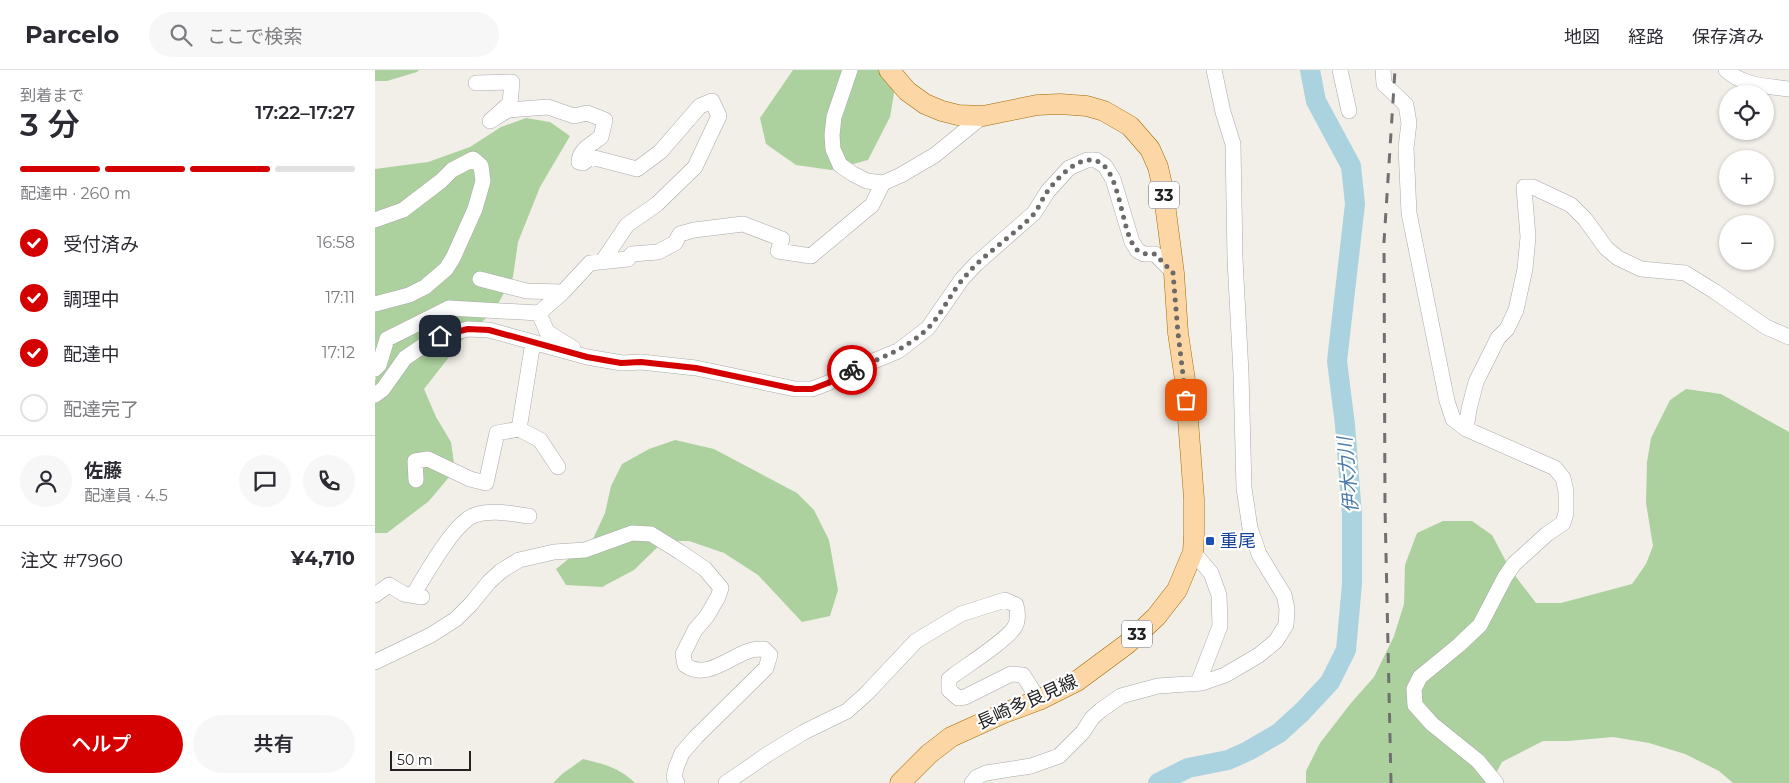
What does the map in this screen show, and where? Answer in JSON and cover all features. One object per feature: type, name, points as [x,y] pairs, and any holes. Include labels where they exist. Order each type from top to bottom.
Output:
[{"type":"main road","name":"長崎多良見線","points":[[889,70],[907,91],[925,104],[958,115],[983,116],[1037,105],[1060,104],[1087,106],[1104,111],[1130,126],[1149,149],[1158,166],[1163,189],[1178,333],[1185,380],[1194,498],[1193,552],[1177,590],[1156,617],[1127,644],[1077,681],[1039,700],[1004,713],[951,737],[929,754],[900,783]]},
{"type":"street","points":[[849,70],[834,117],[831,135],[833,149],[840,165],[853,174],[867,181],[883,183]]},
{"type":"street","points":[[972,783],[977,776],[985,773],[1031,766],[1059,756],[1083,732],[1092,718],[1121,696],[1157,686],[1202,682],[1225,675],[1276,641],[1286,625],[1287,609],[1284,594],[1259,554],[1250,528],[1246,504],[1235,260],[1233,144],[1223,112],[1214,70]]},
{"type":"street","points":[[1339,70],[1349,111]]},
{"type":"street","points":[[1383,70],[1384,84],[1406,105],[1409,123],[1407,155],[1409,213],[1447,401],[1453,420],[1466,428],[1555,468],[1563,478],[1566,491],[1567,513],[1563,523],[1547,534],[1515,564],[1505,577],[1480,625],[1420,677],[1414,688],[1415,705],[1426,718],[1478,761],[1496,783]]},
{"type":"street","points":[[1726,70],[1730,74],[1751,84],[1789,88]]},
{"type":"street","points":[[476,83],[512,82],[510,103],[490,121],[508,110],[548,107],[575,116],[587,113],[605,120],[601,138],[584,150],[578,158],[579,162],[583,163],[591,157],[637,169],[660,152],[700,106],[712,101],[719,116],[695,167],[657,204],[627,225],[602,262]]},
{"type":"street","points":[[375,369],[379,364],[387,339],[449,308],[539,313],[563,292],[590,263],[627,260],[632,254],[658,252],[675,243],[680,234],[694,230],[743,224],[782,239],[778,251],[811,256],[872,205],[883,183],[935,155],[983,116]]},
{"type":"street","points":[[375,220],[403,210],[441,181],[452,170],[471,160],[473,159],[481,166],[483,182],[475,209],[453,258],[446,269],[425,287],[409,295],[375,304]]},
{"type":"street","points":[[375,395],[383,389],[405,358],[440,336],[468,329],[489,330],[587,357],[621,363],[641,362],[696,368],[795,389],[812,389],[898,351],[928,328],[962,279],[976,264],[1034,213],[1048,191],[1069,168],[1087,160],[1096,160],[1105,166],[1113,179],[1131,242],[1138,251],[1144,254],[1155,254],[1173,273]]},
{"type":"street","points":[[1466,428],[1476,382],[1498,338],[1507,329],[1516,310],[1525,269],[1528,237],[1524,187],[1533,187],[1571,205],[1585,219],[1606,248],[1618,258],[1641,269],[1685,273],[1766,327],[1789,337]]},
{"type":"street","points":[[480,279],[527,291],[563,292]]},
{"type":"street","points":[[539,313],[547,332],[587,357]]},
{"type":"street","points":[[519,428],[533,342]]},
{"type":"street","points":[[416,480],[415,461],[428,459],[470,479],[486,483],[497,433],[519,428],[540,440],[558,467]]},
{"type":"street","points":[[375,595],[389,585],[404,594],[418,596],[438,555],[455,532],[473,516],[495,512],[529,516]]},
{"type":"street","points":[[375,662],[431,635],[456,619],[489,582],[501,571],[519,560],[554,552],[585,550],[632,533],[651,534],[705,569],[721,588],[718,597],[707,616],[695,630],[683,654],[685,666],[692,670],[706,670],[751,650],[764,649],[770,655],[766,668],[682,753],[674,778],[677,783]]},
{"type":"street","points":[[1193,552],[1211,573],[1219,596],[1220,626],[1200,678],[1202,682]]},
{"type":"street","points":[[726,783],[767,754],[804,732],[847,711],[866,694],[916,641],[961,614],[1005,600],[1015,605],[1018,614],[1015,627],[1008,635],[949,679],[949,690],[957,698],[965,697],[1011,674],[1023,675],[1039,700]]},
{"type":"green space","points":[[375,70],[419,70],[387,81],[375,81]]},
{"type":"green space","points":[[793,70],[898,70],[890,117],[868,160],[831,170],[796,165],[766,144],[760,118]]},
{"type":"green space","points":[[526,118],[550,122],[570,136],[540,187],[518,242],[513,277],[494,311],[464,338],[424,389],[436,417],[451,442],[455,470],[429,501],[387,533],[375,533],[375,169],[428,162],[470,147],[501,127]]},
{"type":"green space","points":[[1686,389],[1721,394],[1789,432],[1789,783],[1733,783],[1719,771],[1685,754],[1649,743],[1613,737],[1543,741],[1502,762],[1491,783],[1306,783],[1306,771],[1320,743],[1374,677],[1394,636],[1404,604],[1405,565],[1417,533],[1443,521],[1472,521],[1492,535],[1510,569],[1536,603],[1561,603],[1632,584],[1646,564],[1653,546],[1646,503],[1647,462],[1651,438],[1670,400]]},
{"type":"green space","points":[[675,440],[714,449],[797,493],[814,510],[829,540],[838,590],[830,616],[802,622],[758,575],[724,553],[689,541],[664,541],[634,570],[602,587],[566,585],[556,569],[593,539],[605,513],[611,486],[622,464],[649,449]]},
{"type":"green space","points":[[583,759],[611,767],[635,783],[553,783]]},
{"type":"waterway","name":"伊木力川","points":[[1158,783],[1188,768],[1228,760],[1279,733],[1330,682],[1346,650],[1352,584],[1352,515],[1345,425],[1337,361],[1355,204],[1351,166],[1316,101],[1310,70]]},
{"type":"railway","points":[[1391,783],[1385,508],[1384,242],[1395,70]]},
{"type":"way so far","points":[[852,370],[898,351],[928,328],[962,279],[976,264],[1034,213],[1048,191],[1069,168],[1087,160],[1096,160],[1105,166],[1113,179],[1131,242],[1138,251],[1144,254],[1155,254],[1173,273],[1186,400]]},
{"type":"place","name":"重尾","points":[[1210,541]]},
{"type":"route","points":[[440,336],[468,329],[489,330],[587,357],[621,363],[641,362],[696,368],[795,389],[812,389],[852,370]]}]
